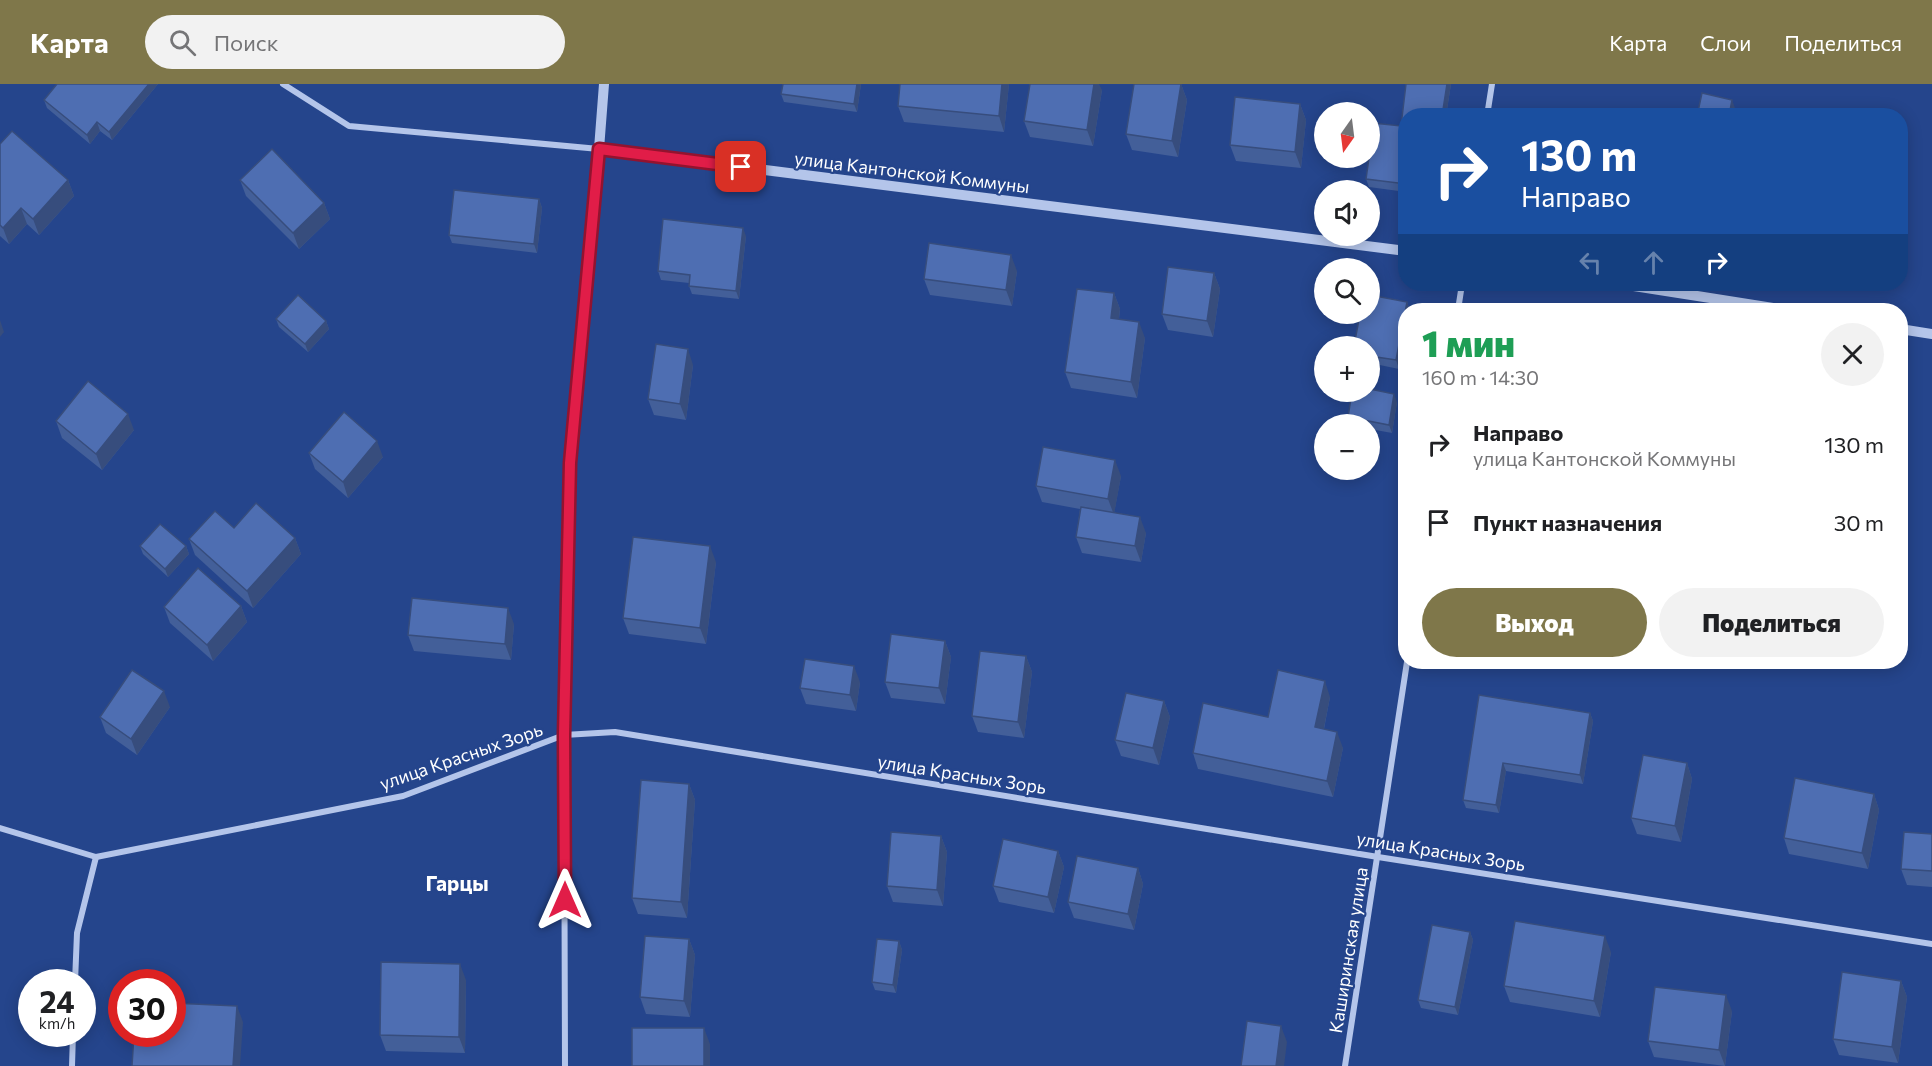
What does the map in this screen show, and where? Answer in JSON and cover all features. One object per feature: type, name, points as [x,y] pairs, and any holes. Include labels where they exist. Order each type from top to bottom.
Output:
[{"type":"street","name":"улица Кантонской Коммуны","points":[[283,84],[349,126],[599,149],[1398,250]]},
{"type":"street","points":[[566,1066],[564,735],[570,463],[604,84]]},
{"type":"street","points":[[1488,108],[1492,84]]},
{"type":"street","points":[[1665,291],[1742,303]]},
{"type":"street","points":[[1908,330],[1932,334]]},
{"type":"street","name":"Каширинская улица","points":[[1345,1066],[1406,669]]},
{"type":"street","name":"улица Красных Зорь","points":[[0,828],[96,857],[402,796],[564,735],[615,732],[1378,857],[1932,944]]},
{"type":"street","points":[[76,969],[77,933],[96,857]]},
{"type":"street","points":[[72,1066],[73,1047]]},
{"type":"building","points":[[57,84],[149,84],[109,132],[97,122],[87,135],[44,100]]},
{"type":"building","points":[[783,84],[857,84],[854,104],[781,94]]},
{"type":"building","points":[[900,84],[1002,84],[999,116],[898,106]]},
{"type":"building","points":[[1030,84],[1094,84],[1087,130],[1024,121]]},
{"type":"building","points":[[1134,84],[1181,84],[1172,141],[1126,134]]},
{"type":"building","points":[[1406,84],[1447,84],[1443,108],[1403,108]]},
{"type":"building","points":[[1702,93],[1732,100],[1730,108],[1699,108]]},
{"type":"building","points":[[1235,97],[1300,104],[1295,152],[1230,145]]},
{"type":"building","points":[[1380,124],[1398,126],[1398,183],[1366,179],[1368,168],[1380,168]]},
{"type":"building","points":[[12,131],[68,180],[33,219],[21,208],[3,228],[0,225],[0,144]]},
{"type":"building","points":[[272,149],[324,203],[293,233],[240,180]]},
{"type":"building","points":[[454,190],[539,199],[534,244],[449,235]]},
{"type":"building","points":[[663,219],[743,228],[736,291],[689,286],[690,275],[658,271]]},
{"type":"building","points":[[929,243],[1011,255],[1006,290],[924,279]]},
{"type":"building","points":[[1168,267],[1214,273],[1207,321],[1162,314]]},
{"type":"building","points":[[1077,289],[1114,293],[1111,318],[1139,322],[1131,382],[1065,372]]},
{"type":"building","points":[[298,295],[326,321],[305,344],[276,319]]},
{"type":"building","points":[[1380,297],[1407,302],[1398,303],[1396,360],[1380,358],[1380,336],[1356,336],[1358,324],[1380,324]]},
{"type":"building","points":[[656,344],[688,349],[680,404],[648,399]]},
{"type":"building","points":[[88,381],[128,414],[96,454],[56,421]]},
{"type":"building","points":[[1380,391],[1394,394],[1389,425],[1380,423],[1380,414],[1348,414],[1350,402],[1380,402]]},
{"type":"building","points":[[344,412],[377,441],[343,482],[309,453]]},
{"type":"building","points":[[1043,447],[1115,460],[1108,499],[1036,486]]},
{"type":"building","points":[[256,503],[295,538],[247,591],[189,539],[215,511],[234,528]]},
{"type":"building","points":[[1081,507],[1140,517],[1135,546],[1076,537]]},
{"type":"building","points":[[160,524],[186,546],[165,569],[140,546]]},
{"type":"building","points":[[633,537],[710,546],[700,628],[623,618]]},
{"type":"building","points":[[198,568],[241,606],[207,645],[164,607]]},
{"type":"building","points":[[412,598],[508,608],[505,644],[408,635]]},
{"type":"building","points":[[891,634],[945,641],[939,688],[885,682]]},
{"type":"building","points":[[980,651],[1026,656],[1018,722],[972,716]]},
{"type":"building","points":[[805,659],[854,666],[850,695],[800,688]]},
{"type":"building","points":[[132,670],[164,691],[131,739],[100,717]]},
{"type":"building","points":[[1278,670],[1325,681],[1315,727],[1337,732],[1327,781],[1193,753],[1203,703],[1268,717]]},
{"type":"building","points":[[1126,693],[1164,701],[1153,748],[1115,740]]},
{"type":"building","points":[[1479,695],[1590,713],[1580,775],[1503,763],[1496,805],[1463,800]]},
{"type":"building","points":[[1643,755],[1687,763],[1675,826],[1631,818]]},
{"type":"building","points":[[1795,778],[1874,794],[1862,853],[1784,838]]},
{"type":"building","points":[[641,780],[689,784],[681,902],[632,898]]},
{"type":"building","points":[[891,832],[941,836],[937,890],[887,886]]},
{"type":"building","points":[[1904,832],[1932,834],[1932,871],[1901,869]]},
{"type":"building","points":[[1003,839],[1058,851],[1048,897],[993,886]]},
{"type":"building","points":[[1077,856],[1138,868],[1128,914],[1068,902]]},
{"type":"building","points":[[1515,921],[1605,936],[1594,1001],[1504,986]]},
{"type":"building","points":[[1432,925],[1470,932],[1455,1007],[1418,1000]]},
{"type":"building","points":[[645,936],[689,939],[684,1001],[640,997]]},
{"type":"building","points":[[877,939],[899,941],[893,985],[872,982]]},
{"type":"building","points":[[381,962],[460,964],[459,1037],[380,1035]]},
{"type":"building","points":[[1842,972],[1901,981],[1892,1047],[1833,1039]]},
{"type":"building","points":[[1655,987],[1726,995],[1719,1050],[1648,1041]]},
{"type":"building","points":[[186,1004],[237,1006],[233,1066],[132,1066],[133,1047],[186,1047]]},
{"type":"building","points":[[1247,1021],[1281,1026],[1276,1066],[1241,1066]]},
{"type":"building","points":[[632,1028],[704,1028],[704,1066],[632,1066]]},
{"type":"district","name":"Гарцы","points":[[457,882]]},
{"type":"route","points":[[565,900],[564,735],[570,463],[599,149],[741,167]]}]
